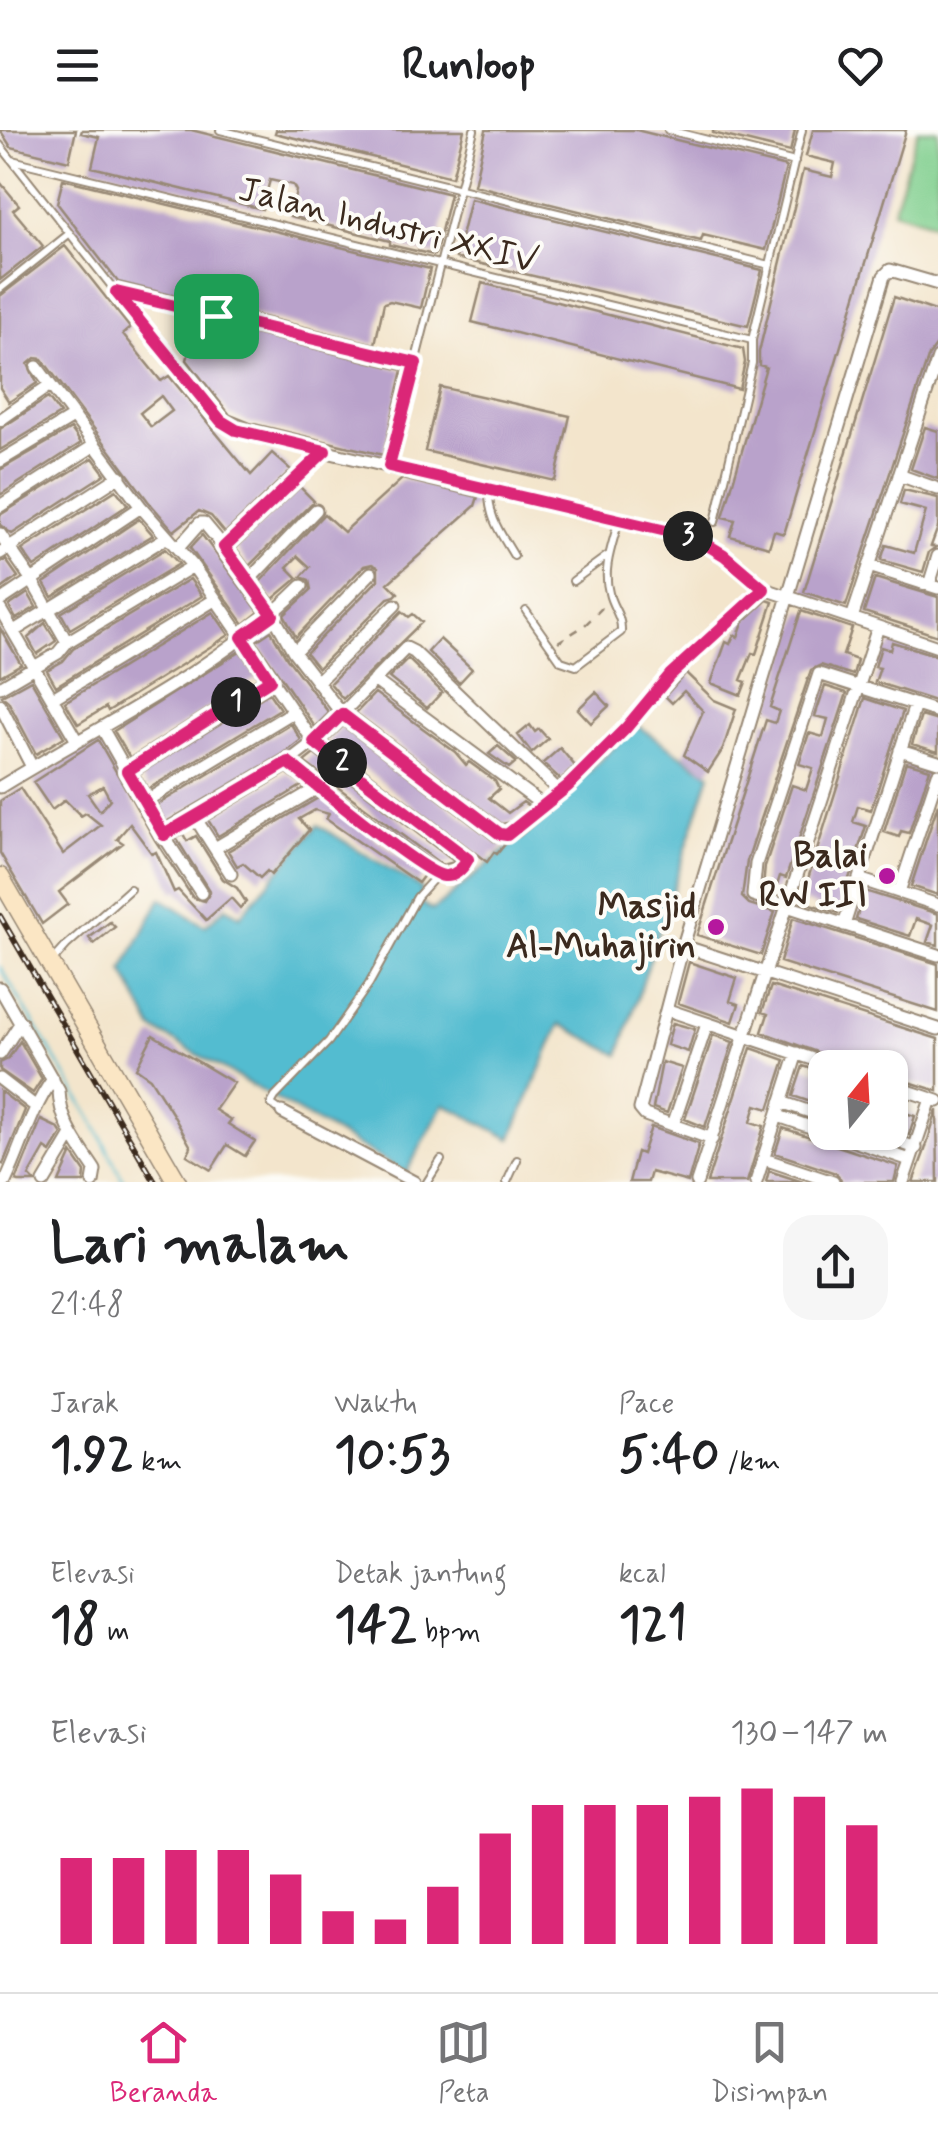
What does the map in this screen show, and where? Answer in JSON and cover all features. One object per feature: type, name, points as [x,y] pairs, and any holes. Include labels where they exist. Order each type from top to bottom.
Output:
[{"type":"street","points":[[712,1139],[645,1115],[640,1109],[778,593],[884,276],[890,270],[899,271],[938,284]]},
{"type":"street","points":[[852,618],[938,358]]},
{"type":"street","points":[[37,367],[141,507],[193,566],[314,742],[468,859],[458,872],[438,874],[288,762]]},
{"type":"street","points":[[0,420],[50,384]]},
{"type":"street","points":[[200,398],[221,421],[236,430],[696,538],[778,593],[938,647]]},
{"type":"street","points":[[0,461],[73,417]]},
{"type":"street","points":[[0,506],[95,445]]},
{"type":"street","points":[[224,547],[325,451]]},
{"type":"street","points":[[900,474],[938,489]]},
{"type":"street","points":[[5,551],[120,476]]},
{"type":"street","points":[[0,601],[141,507]]},
{"type":"street","points":[[248,581],[316,510]]},
{"type":"street","points":[[178,548],[204,523],[342,714],[500,834],[516,830],[561,792],[626,728],[670,675],[778,593]]},
{"type":"street","points":[[0,534],[5,551],[32,579],[67,642]]},
{"type":"street","points":[[14,631],[167,537]]},
{"type":"street","points":[[869,566],[933,587],[938,556]]},
{"type":"street","points":[[0,688],[36,668],[67,642],[193,566]]},
{"type":"street","points":[[294,652],[371,574]]},
{"type":"street","points":[[0,788],[102,728],[242,637],[273,615],[302,586]]},
{"type":"street","points":[[53,698],[216,599]]},
{"type":"street","points":[[317,682],[395,605]]},
{"type":"street","points":[[0,609],[77,741]]},
{"type":"street","points":[[697,1182],[878,628]]},
{"type":"street","points":[[164,835],[288,762],[314,742],[404,649],[410,648],[561,792]]},
{"type":"street","points":[[938,712],[820,674],[756,864],[754,894],[938,955]]},
{"type":"street","points":[[127,771],[270,680]]},
{"type":"street","points":[[374,680],[544,806]]},
{"type":"street","points":[[0,705],[32,767]]},
{"type":"street","points":[[844,925],[915,705]]},
{"type":"street","points":[[144,802],[292,712]]},
{"type":"street","points":[[102,728],[202,893]]},
{"type":"street","points":[[900,750],[938,762]]},
{"type":"street","points":[[898,892],[938,774]]},
{"type":"street","points":[[215,848],[319,787]]},
{"type":"street","points":[[194,816],[231,874]]},
{"type":"street","points":[[0,877],[177,1182]]},
{"type":"street","points":[[859,879],[938,905]]},
{"type":"street","points":[[684,946],[938,1029]]},
{"type":"street","points":[[0,990],[53,1079],[60,1094],[60,1110],[94,1170],[92,1182]]},
{"type":"street","points":[[668,1010],[808,1057]]},
{"type":"street","points":[[0,1054],[21,1022]]},
{"type":"street","points":[[673,1126],[707,1024]]},
{"type":"street","points":[[756,1182],[798,1053]]},
{"type":"street","points":[[0,1079],[36,1106]]},
{"type":"street","points":[[5,1182],[36,1106],[53,1079]]},
{"type":"street","points":[[903,1182],[934,1100],[908,1091]]},
{"type":"street","points":[[781,1102],[808,1111]]},
{"type":"street","points":[[282,1112],[414,1182]]},
{"type":"street","points":[[778,1116],[808,1126]]},
{"type":"street","points":[[44,1182],[72,1135]]},
{"type":"street","points":[[897,1150],[913,1154]]},
{"type":"street","points":[[905,1150],[913,1154]]},
{"type":"street","points":[[764,1159],[833,1182]]},
{"type":"lane","points":[[220,130],[770,264]]},
{"type":"lane","points":[[389,466],[474,130]]},
{"type":"lane","points":[[668,130],[795,162]]},
{"type":"lane","points":[[714,522],[802,130]]},
{"type":"lane","points":[[0,145],[200,398]]},
{"type":"lane","name":"Jalan Industri XXIV","points":[[12,160],[752,340]]},
{"type":"lane","points":[[0,288],[70,234]]},
{"type":"lane","points":[[116,292],[416,363]]},
{"type":"lane","points":[[489,488],[494,526],[514,556]]},
{"type":"lane","points":[[526,611],[561,660],[576,666],[621,632],[620,616],[610,599],[608,556],[619,519]]},
{"type":"lane","points":[[573,581],[608,556]]},
{"type":"lane","points":[[282,1112],[271,1104],[275,1097],[329,1040],[370,984],[417,897],[438,874]]},
{"type":"lane","points":[[50,964],[130,889]]},
{"type":"lane","points":[[427,1182],[441,1160]]},
{"type":"lane","points":[[507,1182],[517,1160]]},
{"type":"path","points":[[552,645],[584,626],[610,599]]},
{"type":"green space","points":[[918,130],[938,130],[938,225],[893,211]]},
{"type":"water","points":[[636,725],[710,774],[619,1055],[560,1024],[511,1139],[444,1104],[406,1173],[153,1029],[123,970],[161,898],[205,926],[226,907],[240,916],[318,825],[421,888],[421,903],[433,910],[532,828]]},
{"type":"building","points":[[0,130],[76,130],[69,161],[11,147]]},
{"type":"building","points":[[191,130],[450,194],[436,252],[434,255],[390,245],[390,241],[290,216],[296,191],[293,185],[270,180],[262,209],[92,167],[99,137],[81,133]]},
{"type":"building","points":[[464,130],[452,177],[275,133]]},
{"type":"building","points":[[486,130],[636,130],[786,167],[766,250],[703,235],[701,241],[474,185]]},
{"type":"building","points":[[713,130],[795,130],[790,152]]},
{"type":"building","points":[[813,130],[906,130],[784,534],[774,531],[769,547],[730,536],[735,520],[723,517],[766,367],[759,365],[759,352],[803,170],[832,177],[835,163],[806,156]]},
{"type":"building","points":[[63,179],[430,269],[421,308],[384,303],[375,344],[118,282],[57,203]]},
{"type":"building","points":[[0,182],[19,205],[13,210],[43,246],[0,280]]},
{"type":"building","points":[[470,199],[762,270],[748,326],[456,258]]},
{"type":"building","points":[[65,246],[130,328],[123,334],[161,381],[169,376],[251,475],[272,453],[291,470],[225,533],[211,516],[199,511],[174,531],[42,359],[35,358],[28,364],[37,383],[9,402],[0,388],[0,296]],"holes":[[[161,396],[172,411],[151,427],[140,413]]]},
{"type":"building","points":[[482,283],[743,349],[745,362],[739,389],[472,322]]},
{"type":"building","points":[[894,297],[938,312],[938,343],[929,355],[846,606],[804,592]]},
{"type":"building","points":[[197,320],[403,370],[383,455],[230,415],[187,360]]},
{"type":"building","points":[[440,387],[570,416],[555,481],[425,451]]},
{"type":"building","points":[[48,398],[60,414],[0,450],[0,429]]},
{"type":"building","points":[[925,427],[938,431],[938,479],[911,469]]},
{"type":"building","points":[[71,429],[81,443],[0,495],[0,470]]},
{"type":"building","points":[[93,458],[105,474],[12,534],[0,525],[0,515]]},
{"type":"building","points":[[402,479],[478,497],[475,506],[388,583],[398,593],[388,598],[318,668],[306,653],[378,580],[378,567],[364,566],[296,637],[284,615],[311,590],[309,580],[301,577],[310,567],[298,556],[287,567],[298,578],[273,599],[260,582],[324,514],[344,532]]},
{"type":"building","points":[[300,487],[314,501],[249,566],[236,548]]},
{"type":"building","points":[[116,490],[128,505],[34,567],[22,550]]},
{"type":"building","points":[[904,490],[938,498],[938,527],[931,546],[936,547],[929,552],[923,572],[881,560],[886,545],[914,553],[926,511],[900,504]]},
{"type":"building","points":[[139,519],[153,535],[52,597],[44,583]]},
{"type":"building","points":[[202,535],[259,612],[244,624],[190,548]]},
{"type":"building","points":[[165,549],[179,564],[70,629],[61,613]]},
{"type":"building","points":[[6,560],[18,577],[0,590],[0,562]]},
{"type":"building","points":[[875,578],[938,597],[938,636],[864,612]]},
{"type":"building","points":[[190,579],[202,596],[56,686],[47,670],[63,661],[73,649]]},
{"type":"building","points":[[28,593],[36,607],[16,619],[9,606]]},
{"type":"building","points":[[767,600],[773,602],[756,654],[752,653],[741,680],[746,682],[741,695],[711,683],[726,642],[730,644],[734,635],[738,637],[743,622]]},
{"type":"building","points":[[402,611],[422,622],[343,699],[330,683]]},
{"type":"building","points":[[801,611],[852,628],[843,655],[857,660],[853,675],[821,665],[811,670],[747,861],[742,897],[749,904],[775,912],[761,955],[697,935],[766,720],[775,723],[779,711],[770,707]]},
{"type":"building","points":[[213,612],[229,635],[108,711],[106,707],[78,724],[65,702]]},
{"type":"building","points":[[45,623],[56,641],[37,654],[28,638]]},
{"type":"building","points":[[0,628],[21,664],[0,676]]},
{"type":"building","points":[[271,631],[329,713],[315,727],[256,641]]},
{"type":"building","points":[[440,639],[472,669],[459,683],[428,652]]},
{"type":"building","points":[[892,642],[938,656],[938,702],[875,682],[881,647],[890,650]]},
{"type":"building","points":[[240,651],[258,677],[130,758],[114,731]]},
{"type":"building","points":[[408,659],[442,692],[427,708],[389,678]]},
{"type":"building","points":[[686,673],[714,700],[736,709],[723,749],[708,772],[684,755],[703,711],[684,691],[672,703],[665,696]]},
{"type":"building","points":[[31,680],[64,737],[36,754],[2,696]]},
{"type":"building","points":[[825,686],[847,693],[786,878],[780,876],[775,892],[763,888],[765,866],[792,785],[806,790],[813,768],[799,764],[809,733],[823,737],[828,719],[815,716]]},
{"type":"building","points":[[596,692],[609,706],[591,723],[578,709]]},
{"type":"building","points":[[269,693],[280,709],[148,789],[139,774]]},
{"type":"building","points":[[375,693],[455,752],[466,765],[469,762],[495,781],[499,789],[489,798],[508,813],[523,802],[530,807],[512,822],[502,824],[356,713]]},
{"type":"building","points":[[865,698],[903,711],[871,810],[858,806],[853,822],[866,826],[838,913],[801,901]]},
{"type":"building","points":[[921,716],[938,721],[938,752],[912,744]]},
{"type":"building","points":[[291,724],[301,740],[166,822],[157,805]]},
{"type":"building","points":[[530,725],[548,739],[532,753],[518,735]]},
{"type":"building","points":[[343,726],[494,841],[506,843],[487,862],[328,741]]},
{"type":"building","points":[[98,740],[193,898],[205,901],[210,892],[176,838],[183,834],[187,841],[196,836],[223,879],[237,888],[246,902],[240,908],[231,898],[206,920],[178,890],[174,892],[156,852],[152,854],[130,824],[117,839],[123,843],[59,892],[68,904],[42,924],[0,853],[0,801],[20,788],[63,854],[101,825],[86,813],[81,816],[65,800],[52,810],[33,782]],"holes":[[[103,786],[110,799],[100,811],[88,794]]]},
{"type":"building","points":[[498,746],[516,762],[509,768],[489,754]]},
{"type":"building","points":[[560,748],[575,766],[561,780],[543,763]]},
{"type":"building","points":[[314,754],[455,862],[442,865],[304,762]]},
{"type":"building","points":[[906,762],[930,769],[909,833],[901,831],[899,837],[884,832]]},
{"type":"building","points":[[287,773],[303,785],[218,836],[208,820]]},
{"type":"building","points":[[320,797],[424,875],[418,883],[326,819],[329,814],[315,810],[299,819],[309,830],[271,875],[267,871],[260,878],[243,863],[237,866],[228,851]]},
{"type":"building","points":[[938,804],[938,895],[911,886]]},
{"type":"building","points":[[865,891],[938,914],[938,945],[927,942],[933,925],[916,919],[910,936],[856,919]]},
{"type":"building","points":[[793,918],[938,964],[938,1012],[780,962]]},
{"type":"building","points":[[110,922],[115,927],[94,944],[89,938]]},
{"type":"building","points":[[689,962],[737,978],[730,1001],[739,1004],[733,1022],[678,1003]]},
{"type":"building","points":[[771,986],[938,1039],[938,1091],[908,1082],[908,1050],[811,1050],[762,1032],[768,1014],[762,1012]]},
{"type":"building","points":[[673,1023],[695,1029],[688,1052],[667,1045]]},
{"type":"building","points":[[153,1035],[234,1083],[215,1110],[231,1120],[228,1124],[255,1141],[245,1156],[227,1145],[211,1170],[187,1155],[191,1147],[172,1113],[150,1078],[136,1068]]},
{"type":"building","points":[[713,1035],[733,1042],[705,1127],[685,1119]]},
{"type":"building","points":[[20,1041],[42,1079],[33,1093],[0,1070],[0,1063],[8,1059]]},
{"type":"building","points":[[751,1048],[785,1060],[769,1109],[756,1105],[751,1122],[764,1126],[747,1182],[707,1182]]},
{"type":"building","points":[[662,1062],[682,1068],[667,1113],[653,1108]]},
{"type":"building","points":[[803,1066],[808,1068],[808,1101],[793,1096]]},
{"type":"building","points":[[0,1091],[25,1110],[3,1164],[0,1162]]},
{"type":"building","points":[[937,1110],[938,1182],[913,1182],[925,1150]]},
{"type":"building","points":[[908,1114],[915,1116],[908,1135]]},
{"type":"building","points":[[41,1120],[62,1134],[51,1152],[45,1148],[29,1176],[35,1182],[16,1181]]},
{"type":"building","points":[[651,1127],[699,1144],[688,1182],[651,1172],[648,1182],[629,1182],[637,1152],[642,1154]]},
{"type":"building","points":[[783,1128],[808,1136],[808,1150],[850,1150],[898,1166],[894,1182],[842,1182],[836,1173],[775,1153]]},
{"type":"building","points":[[72,1153],[85,1172],[84,1182],[59,1182]]},
{"type":"building","points":[[769,1171],[803,1182],[766,1182]]},
{"type":"waterway","points":[[0,967],[93,1121],[124,1182]]},
{"type":"railway","points":[[0,916],[155,1182]]},
{"type":"place","name":"Balai RW III","points":[[887,876]]},
{"type":"place","name":"Masjid Al-Muhajirin","points":[[716,927]]},
{"type":"route","points":[[116,292],[216,316],[416,363],[389,466],[696,538],[724,555],[764,589],[670,675],[626,728],[568,786],[507,835],[500,834],[342,714],[314,742],[468,859],[452,875],[438,874],[409,856],[288,762],[164,835],[127,771],[270,680],[242,637],[273,615],[224,547],[325,451],[236,430],[221,421],[116,292]]}]
